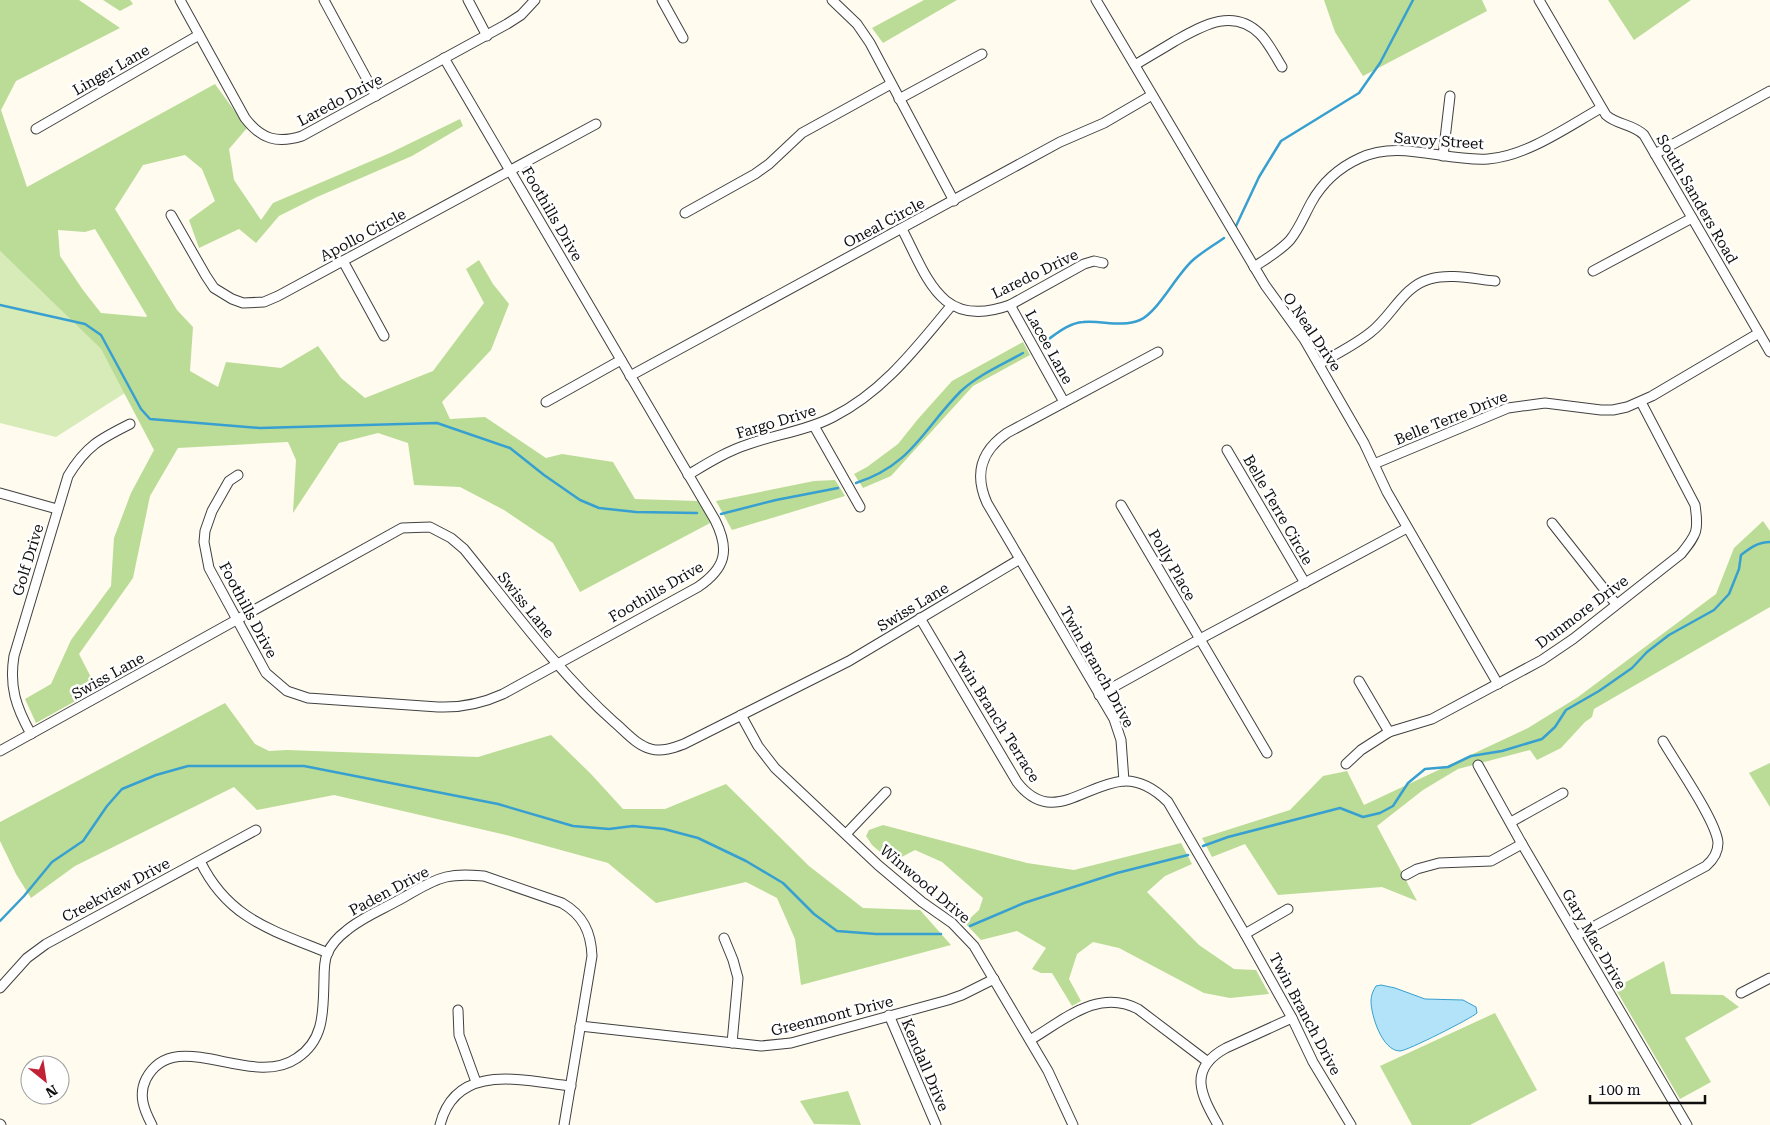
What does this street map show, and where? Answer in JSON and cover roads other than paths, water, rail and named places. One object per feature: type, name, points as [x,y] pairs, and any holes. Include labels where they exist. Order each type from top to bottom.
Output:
[{"type":"street","name":"Laredo Drive","points":[[180,0],[245,118],[253,128],[271,138],[290,140],[302,136],[487,36],[521,15],[535,0]]},
{"type":"street","points":[[324,0],[376,96]]},
{"type":"street","points":[[468,0],[487,36]]},
{"type":"street","points":[[662,0],[683,38]]},
{"type":"street","points":[[832,0],[857,24],[870,43],[954,201]]},
{"type":"street","name":"O Neal Drive","points":[[1096,0],[1271,296],[1304,338],[1364,443],[1387,492],[1407,528],[1498,684]]},
{"type":"street","name":"South Sanders Road","points":[[1539,0],[1601,108],[1610,119],[1640,131],[1770,352]]},
{"type":"street","points":[[1134,65],[1203,26],[1227,20],[1246,25],[1260,34],[1282,66]]},
{"type":"street","name":"Linger Lane","points":[[36,129],[199,35]]},
{"type":"street","points":[[899,100],[982,54]]},
{"type":"street","name":"Foothills Drive","points":[[238,475],[229,481],[212,511],[205,530],[204,542],[209,568],[266,673],[287,690],[308,698],[459,708],[488,701],[698,587],[715,574],[720,566],[724,549],[721,531],[444,58]]},
{"type":"street","points":[[685,213],[755,174],[802,133],[891,84]]},
{"type":"street","points":[[1655,154],[1770,91]]},
{"type":"street","name":"Oneal Circle","points":[[630,376],[1060,142],[1104,123],[1152,95]]},
{"type":"street","points":[[1443,156],[1450,96]]},
{"type":"street","name":"Savoy Street","points":[[1254,267],[1285,245],[1296,232],[1321,187],[1342,168],[1362,157],[1386,151],[1488,159],[1513,154],[1532,146],[1601,108]]},
{"type":"street","name":"Apollo Circle","points":[[171,215],[214,288],[238,301],[264,302],[344,261],[596,124]]},
{"type":"street","points":[[1593,271],[1692,218]]},
{"type":"street","points":[[902,228],[930,282],[942,298],[952,306]]},
{"type":"street","points":[[344,261],[384,336]]},
{"type":"street","name":"Laredo Drive","points":[[952,306],[969,312],[998,309],[1010,305],[1084,264],[1094,261],[1103,263]]},
{"type":"street","points":[[1319,364],[1372,332],[1405,293],[1420,282],[1446,277],[1495,281]]},
{"type":"street","name":"Lacee Lane","points":[[1010,305],[1064,402]]},
{"type":"street","name":"Fargo Drive","points":[[688,475],[733,450],[751,443],[814,426],[833,418],[859,402],[879,387],[898,368],[952,306]]},
{"type":"street","name":"Belle Terre Drive","points":[[1374,464],[1508,408],[1545,403],[1613,410],[1641,402],[1759,333]]},
{"type":"street","name":"Twin Branch Drive","points":[[1158,352],[998,440],[991,446],[983,460],[980,478],[983,495],[1119,731],[1123,749],[1124,781],[1147,786],[1168,802],[1246,934],[1292,1018],[1313,1062],[1351,1125]]},
{"type":"street","points":[[546,402],[621,360]]},
{"type":"street","name":"Dunmore Drive","points":[[1346,764],[1362,750],[1389,732],[1432,719],[1542,660],[1573,639],[1681,554],[1695,536],[1698,521],[1695,505],[1641,402]]},
{"type":"street","name":"Golf Drive","points":[[31,734],[14,696],[12,666],[68,476],[86,451],[101,438],[130,424]]},
{"type":"street","points":[[814,426],[860,507]]},
{"type":"street","name":"Belle Terre Circle","points":[[1227,450],[1305,583]]},
{"type":"street","name":"Golf Drive","points":[[0,493],[58,509]]},
{"type":"street","name":"Polly Place","points":[[1121,505],[1267,753]]},
{"type":"street","points":[[1552,523],[1616,604]]},
{"type":"street","name":"Swiss Lane","points":[[0,751],[402,528],[430,527],[451,538],[464,549],[581,692],[632,738],[649,749],[665,750],[679,746],[849,661],[1020,559]]},
{"type":"street","points":[[1099,695],[1407,528]]},
{"type":"street","name":"Twin Branch Terrace","points":[[920,618],[1017,782],[1029,796],[1043,802],[1058,802],[1124,781]]},
{"type":"street","points":[[1359,681],[1389,732]]},
{"type":"street","name":"Winwood Drive","points":[[741,715],[758,746],[775,768],[905,888],[952,923],[974,946],[1030,1040],[1052,1080],[1073,1125]]},
{"type":"street","points":[[1576,936],[1706,866],[1713,860],[1718,844],[1712,824],[1663,741]]},
{"type":"street","name":"Gary Mac Drive","points":[[1478,765],[1522,844],[1687,1125]]},
{"type":"street","points":[[846,834],[886,792]]},
{"type":"street","points":[[1510,822],[1563,793]]},
{"type":"street","name":"Creekview Drive","points":[[0,988],[27,958],[46,944],[256,830]]},
{"type":"street","points":[[1406,875],[1417,869],[1439,863],[1491,861],[1522,844]]},
{"type":"street","points":[[200,861],[224,898],[244,915],[268,929],[328,953]]},
{"type":"street","name":"Paden Drive","points":[[152,1125],[143,1104],[142,1090],[144,1082],[159,1062],[169,1058],[188,1056],[248,1067],[275,1068],[293,1061],[302,1055],[315,1040],[322,1024],[324,968],[328,953],[337,939],[356,923],[429,884],[458,875],[484,876],[562,903],[583,920],[590,935],[592,956],[564,1125]]},
{"type":"street","points":[[1246,934],[1288,910]]},
{"type":"street","points":[[724,938],[734,960],[738,978],[732,1042]]},
{"type":"street","name":"Greenmont Drive","points":[[580,1026],[761,1046],[791,1043],[948,1000],[962,995],[994,978]]},
{"type":"street","points":[[1741,994],[1770,978]]},
{"type":"street","points":[[1030,1040],[1094,1003],[1116,1002],[1138,1009],[1208,1062]]},
{"type":"street","points":[[458,1010],[459,1035],[476,1082]]},
{"type":"street","name":"Kendall Drive","points":[[889,1015],[936,1125]]},
{"type":"street","points":[[1218,1125],[1206,1104],[1201,1090],[1202,1076],[1208,1062],[1226,1048],[1292,1018]]},
{"type":"street","points":[[440,1125],[451,1102],[476,1082],[502,1078],[571,1086]]},
{"type":"water","points":[[1381,985],[1425,999],[1463,1000],[1476,1007],[1477,1013],[1414,1046],[1400,1051],[1388,1045],[1375,1023],[1371,999],[1376,986]]},
{"type":"waterway","points":[[1236,226],[1259,177],[1281,141],[1359,93],[1380,63],[1413,0]]},
{"type":"waterway","points":[[1043,343],[1062,330],[1077,323],[1119,324],[1133,322],[1147,316],[1193,260],[1224,238]]},
{"type":"waterway","points":[[0,305],[85,324],[101,335],[141,409],[150,419],[260,428],[437,423],[510,448],[580,500],[599,508],[636,512],[697,513]]},
{"type":"waterway","points":[[856,483],[875,475],[904,456],[968,385],[1023,353]]},
{"type":"waterway","points":[[721,514],[776,500],[838,488]]},
{"type":"waterway","points":[[1203,846],[1228,837],[1340,808],[1363,817],[1380,813],[1393,806],[1408,783],[1425,769],[1448,767],[1471,756],[1502,751],[1542,739],[1555,727],[1566,710],[1599,691],[1632,668],[1647,652],[1669,635],[1714,610],[1729,594],[1739,569],[1741,555],[1758,544],[1770,542]]},
{"type":"waterway","points":[[0,921],[52,862],[83,841],[107,806],[122,789],[156,775],[188,766],[304,766],[498,804],[573,826],[609,829],[633,826],[664,829],[698,838],[746,861],[783,883],[814,914],[837,931],[876,934],[941,934]]},
{"type":"waterway","points":[[970,926],[1024,903],[1117,873],[1188,855]]}]
